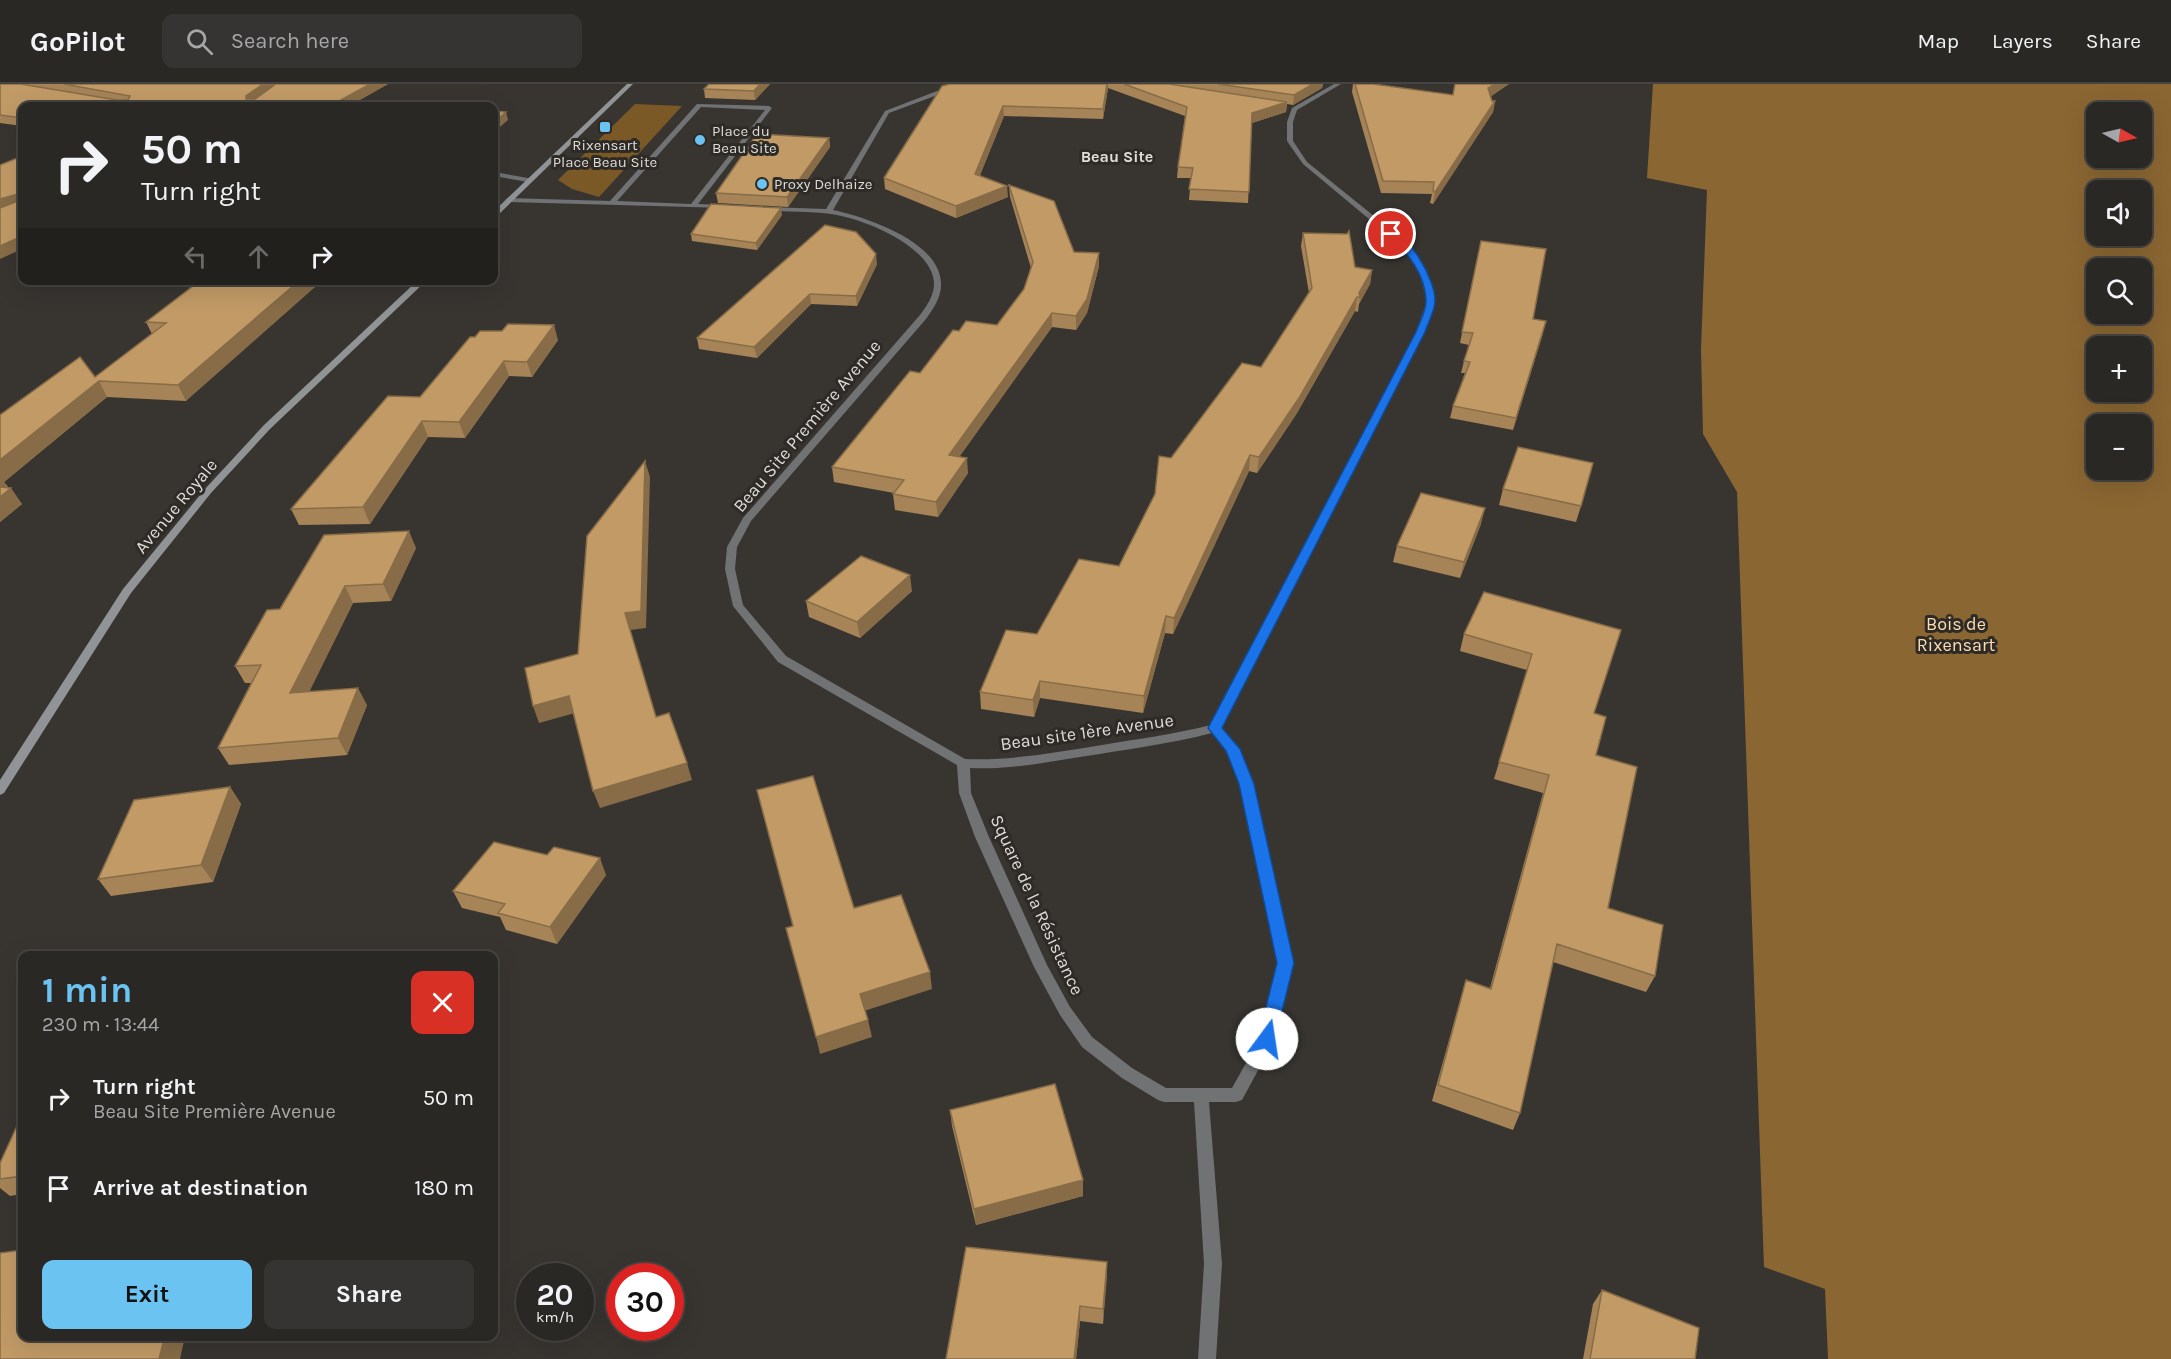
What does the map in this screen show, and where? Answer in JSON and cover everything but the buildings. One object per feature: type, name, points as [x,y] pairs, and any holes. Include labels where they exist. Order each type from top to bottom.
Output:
[{"type":"street","points":[[498,210],[630,84]]},
{"type":"street","points":[[760,209],[828,212],[888,112],[939,92],[983,84]]},
{"type":"street","points":[[1215,728],[1420,332],[1431,301],[1423,272],[1408,248],[1305,163],[1290,141],[1289,108],[1338,84]]},
{"type":"street","points":[[611,204],[699,105],[769,108],[693,206]]},
{"type":"street","points":[[498,175],[528,180]]},
{"type":"street","points":[[508,200],[738,208]]},
{"type":"street","name":"Beau Site Première Avenue","points":[[828,212],[880,228],[909,242],[931,263],[938,280],[936,291],[933,302],[923,317],[747,520],[732,547],[730,569],[738,606],[782,659],[963,763]]},
{"type":"street","name":"Avenue Royale","points":[[0,790],[128,591],[208,491],[267,427],[418,285]]},
{"type":"street","name":"Beau site 1ère Avenue","points":[[963,763],[984,765],[1048,758],[1159,740],[1215,728]]},
{"type":"street","name":"Square de la Résistance","points":[[963,763],[965,793],[982,837],[1041,967],[1087,1042],[1127,1073],[1164,1095],[1236,1095],[1267,1039],[1286,963],[1246,784],[1233,749],[1215,728]]},
{"type":"street","points":[[1201,1096],[1213,1264],[1207,1359]]},
{"type":"shaded area","points":[[635,104],[682,106],[599,197],[572,189],[558,180]]},
{"type":"green space","name":"Bois de Rixensart","points":[[1653,84],[2171,84],[2171,1359],[1828,1359],[1825,1289],[1764,1267],[1737,492],[1703,434],[1701,349],[1707,190],[1647,178]]},
{"type":"place","name":"Rixensart Place Beau Site","points":[[605,127]]},
{"type":"place","name":"Place du Beau Site","points":[[700,140]]},
{"type":"place","name":"Proxy Delhaize","points":[[762,184]]},
{"type":"district","name":"Beau Site","points":[[1117,156]]},
{"type":"route","points":[[1267,1039],[1286,963],[1246,784],[1233,749],[1215,728],[1420,332],[1431,301],[1423,272],[1408,248],[1391,234]]}]
